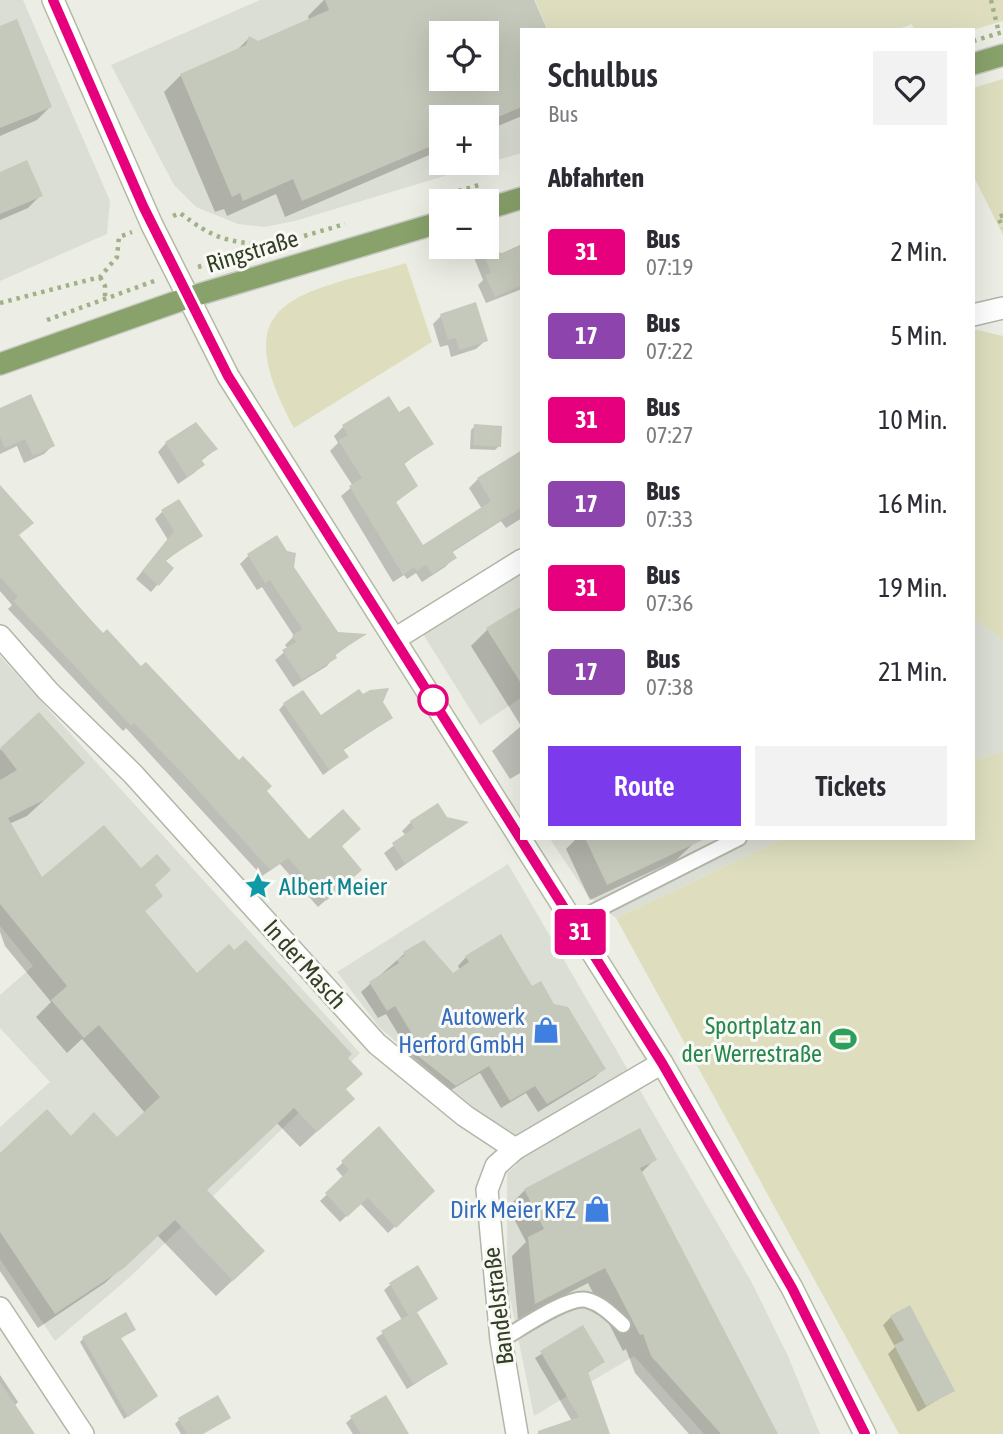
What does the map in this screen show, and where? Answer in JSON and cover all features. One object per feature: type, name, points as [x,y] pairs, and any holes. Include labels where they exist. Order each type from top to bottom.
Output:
[{"type":"main road","points":[[53,0],[152,225],[228,376],[520,838]]},
{"type":"main road","points":[[975,62],[1002,41]]},
{"type":"main road","points":[[499,205],[520,199]]},
{"type":"main road","name":"Ringstraße","points":[[0,364],[187,298],[429,226]]},
{"type":"main road","points":[[975,314],[1003,307]]},
{"type":"main road","points":[[394,639],[520,561]]},
{"type":"main road","name":"In der Masch","points":[[0,636],[48,691],[133,774],[377,1044],[465,1116],[514,1149]]},
{"type":"main road","points":[[521,840],[662,1063],[792,1288],[865,1434]]},
{"type":"main road","name":"Bandelstraße","points":[[517,1434],[501,1340],[487,1190],[496,1166],[514,1149],[662,1063]]},
{"type":"main road","points":[[0,1308],[83,1434]]},
{"type":"lane","points":[[573,922],[735,840]]},
{"type":"lane","points":[[501,1340],[562,1306],[583,1299],[602,1306],[623,1325]]},
{"type":"path","points":[[975,41],[1002,41],[990,0]]},
{"type":"path","points":[[0,303],[100,277],[117,257],[119,237],[180,213],[200,228],[229,242],[272,245],[279,270]]},
{"type":"path","points":[[1003,215],[998,217],[1003,228]]},
{"type":"path","points":[[39,323],[105,298],[105,286],[100,277]]},
{"type":"shaded area","points":[[0,0],[23,0],[110,201],[107,234],[0,281]]},
{"type":"shaded area","points":[[260,0],[535,0],[547,28],[520,28],[520,153],[499,160],[499,105],[429,105],[429,175],[448,175],[295,221],[264,227],[238,224],[196,207],[174,185],[111,65]]},
{"type":"shaded area","points":[[520,574],[520,699],[480,725],[423,634]]},
{"type":"shaded area","points":[[975,619],[1003,640],[1003,752],[975,759]]},
{"type":"shaded area","points":[[0,656],[360,1053],[131,1276],[55,1341],[0,1259],[0,1127],[50,1082],[0,1028],[0,995],[33,966],[0,926]]},
{"type":"shaded area","points":[[551,840],[781,840],[616,918],[589,897]]},
{"type":"shaded area","points":[[508,864],[751,1281],[788,1356],[820,1434],[704,1434],[634,1356],[534,1416],[507,1283],[507,1173],[517,1165],[499,1131],[379,1027],[337,972]]},
{"type":"green space","points":[[535,0],[1003,0],[1003,21],[975,29],[913,28],[912,24],[901,28],[547,28]]},
{"type":"green space","points":[[1003,79],[1003,235],[975,179],[975,87]]},
{"type":"green space","points":[[406,263],[432,342],[294,428],[274,384],[266,351],[270,326],[283,308],[305,294]]},
{"type":"green space","points":[[975,329],[1003,336],[1003,640],[975,619]]},
{"type":"green space","name":"Sportplatz an der Werrestraße","points":[[1003,752],[1003,1434],[899,1434],[616,918],[781,840],[975,840],[975,759]]},
{"type":"building","points":[[325,0],[534,0],[546,28],[520,28],[520,108],[499,117],[499,105],[429,105],[429,147],[302,201],[293,179],[243,201],[240,193],[232,197],[180,74],[246,45],[249,36],[258,41],[329,10]]},
{"type":"building","points":[[17,19],[52,107],[0,128],[0,26]]},
{"type":"building","points":[[27,160],[43,196],[0,214],[0,172]]},
{"type":"building","points":[[520,245],[520,286],[495,297],[485,275],[491,273],[485,259],[499,259],[499,252]]},
{"type":"building","points":[[476,302],[488,341],[459,350],[456,338],[448,340],[440,314]]},
{"type":"building","points":[[31,394],[55,446],[33,456],[25,439],[5,448],[0,437],[0,408]]},
{"type":"building","points":[[389,396],[399,412],[409,406],[434,444],[404,463],[418,486],[396,502],[423,545],[491,501],[477,478],[520,451],[520,508],[452,551],[457,558],[432,574],[426,565],[417,571],[414,567],[403,575],[349,486],[362,478],[338,440],[348,435],[342,425]]},
{"type":"building","points":[[196,422],[218,449],[201,459],[205,465],[187,477],[165,442]]},
{"type":"building","points":[[474,424],[502,426],[501,447],[473,445]]},
{"type":"building","points":[[0,485],[34,523],[19,535],[73,600],[103,633],[107,629],[141,666],[146,662],[239,760],[243,756],[272,786],[267,791],[309,839],[343,809],[361,829],[342,846],[362,870],[326,901],[288,858],[270,870],[182,773],[134,723],[131,726],[13,601],[18,597],[0,577]]},
{"type":"building","points":[[179,499],[203,536],[165,560],[174,568],[159,586],[142,571],[174,531],[161,510]]},
{"type":"building","points":[[277,535],[287,551],[296,553],[294,567],[338,632],[367,634],[335,654],[337,658],[302,680],[282,650],[296,642],[292,636],[302,629],[270,580],[265,583],[247,554]]},
{"type":"building","points":[[520,607],[520,682],[486,628]]},
{"type":"building","points":[[389,688],[383,702],[393,718],[343,749],[349,757],[329,770],[283,703],[303,690],[321,715],[359,689],[363,694],[370,690]]},
{"type":"building","points":[[39,712],[85,763],[44,800],[8,818],[42,877],[104,825],[141,868],[157,854],[171,870],[155,885],[163,896],[145,911],[197,973],[229,944],[234,950],[246,940],[352,1054],[348,1058],[363,1074],[346,1089],[355,1099],[317,1132],[294,1108],[207,1190],[265,1251],[233,1281],[175,1220],[124,1268],[55,1314],[0,1232],[0,1153],[47,1109],[71,1136],[94,1112],[117,1137],[160,1097],[99,1025],[84,1038],[51,1000],[67,986],[0,904],[0,780],[17,770],[0,748]]},
{"type":"building","points":[[438,803],[447,817],[469,822],[405,864],[392,843],[414,828],[410,821]]},
{"type":"building","points":[[586,840],[703,840],[607,885]]},
{"type":"building","points":[[501,934],[532,986],[541,981],[554,1004],[568,1007],[606,1069],[547,1104],[535,1086],[510,1101],[489,1066],[456,1086],[413,1052],[420,1047],[395,1006],[387,1011],[369,982],[399,963],[397,960],[405,955],[403,952],[424,940],[453,973],[469,962],[465,956]]},
{"type":"building","points":[[379,1126],[435,1191],[396,1228],[368,1198],[347,1217],[325,1193],[349,1170],[341,1161]]},
{"type":"building","points":[[640,1128],[657,1160],[640,1168],[778,1434],[721,1434],[651,1356],[643,1334],[640,1335],[605,1268],[535,1304],[528,1237],[544,1229],[524,1189]]},
{"type":"building","points":[[418,1265],[438,1299],[417,1312],[448,1364],[413,1384],[381,1331],[408,1315],[389,1283]]},
{"type":"building","points":[[910,1305],[955,1391],[926,1406],[894,1345],[904,1340],[890,1316]]},
{"type":"building","points":[[126,1312],[136,1330],[121,1338],[158,1396],[128,1417],[82,1337]]},
{"type":"building","points":[[583,1325],[605,1362],[588,1372],[610,1434],[538,1434],[538,1431],[579,1417],[540,1351]]},
{"type":"building","points":[[0,1382],[35,1434],[0,1434]]},
{"type":"building","points":[[218,1395],[231,1418],[203,1434],[187,1434],[178,1418]]},
{"type":"building","points":[[386,1395],[409,1434],[361,1434],[350,1416]]},
{"type":"bus line","name":"31","points":[[53,0],[143,206],[228,376],[520,838]]},
{"type":"bus line","name":"31","points":[[521,840],[662,1063],[734,1183],[792,1288],[865,1434]]},
{"type":"place","name":"Albert Meier","points":[[258,886]]},
{"type":"place","name":"Autowerk Herford GmbH","points":[[546,1030]]},
{"type":"place","name":"Sportplatz an der Werrestraße","points":[[843,1039]]},
{"type":"place","name":"Dirk Meier KFZ","points":[[597,1209]]}]
